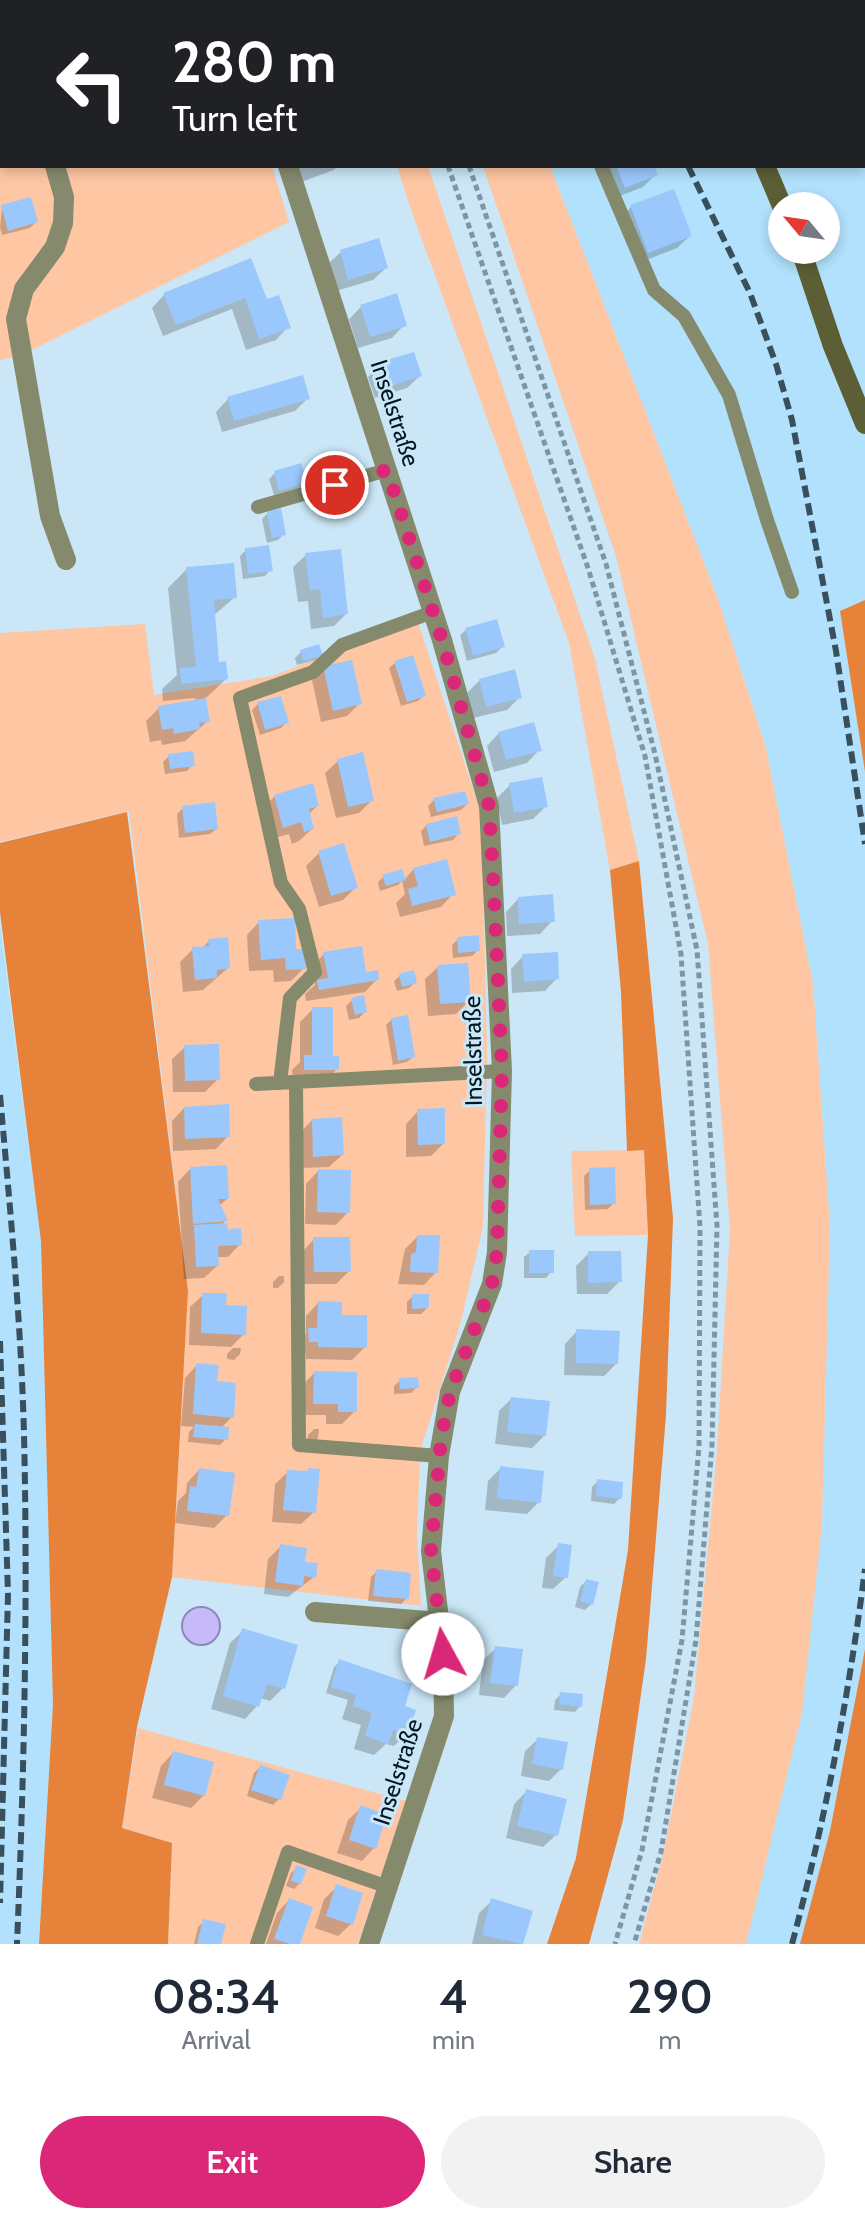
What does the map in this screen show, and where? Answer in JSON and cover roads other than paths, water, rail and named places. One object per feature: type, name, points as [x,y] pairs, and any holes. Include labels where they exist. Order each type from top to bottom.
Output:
[{"type":"main road","points":[[766,168],[776,192]]},
{"type":"main road","points":[[806,264],[833,346],[865,424]]},
{"type":"street","points":[[56,168],[64,197],[63,223],[55,247],[24,289],[16,319],[50,516],[66,560]]},
{"type":"street","name":"Inselstraße","points":[[289,168],[433,612],[489,806],[502,1071],[497,1252],[492,1284],[450,1392],[439,1456],[431,1551],[440,1622],[444,1716],[369,1944]]},
{"type":"street","points":[[315,1612],[440,1622]]},
{"type":"lane","points":[[602,168],[654,290],[684,316],[729,395],[792,592]]},
{"type":"lane","points":[[258,507],[387,470]]},
{"type":"lane","points":[[280,1083],[290,998],[315,972],[299,909],[281,883],[240,698],[313,672],[342,645],[433,612]]},
{"type":"lane","points":[[256,1084],[502,1071]]},
{"type":"lane","points":[[296,1082],[299,1445],[439,1456]]},
{"type":"lane","points":[[257,1944],[288,1852],[388,1887]]},
{"type":"railway","points":[[689,168],[750,293],[792,420],[836,651],[865,844]]},
{"type":"railway","points":[[0,1095],[18,1307],[24,1434],[25,1689],[17,1944]]},
{"type":"railway","points":[[0,1341],[8,1594],[0,1903]]},
{"type":"railway","points":[[792,1944],[835,1758],[865,1569]]}]
